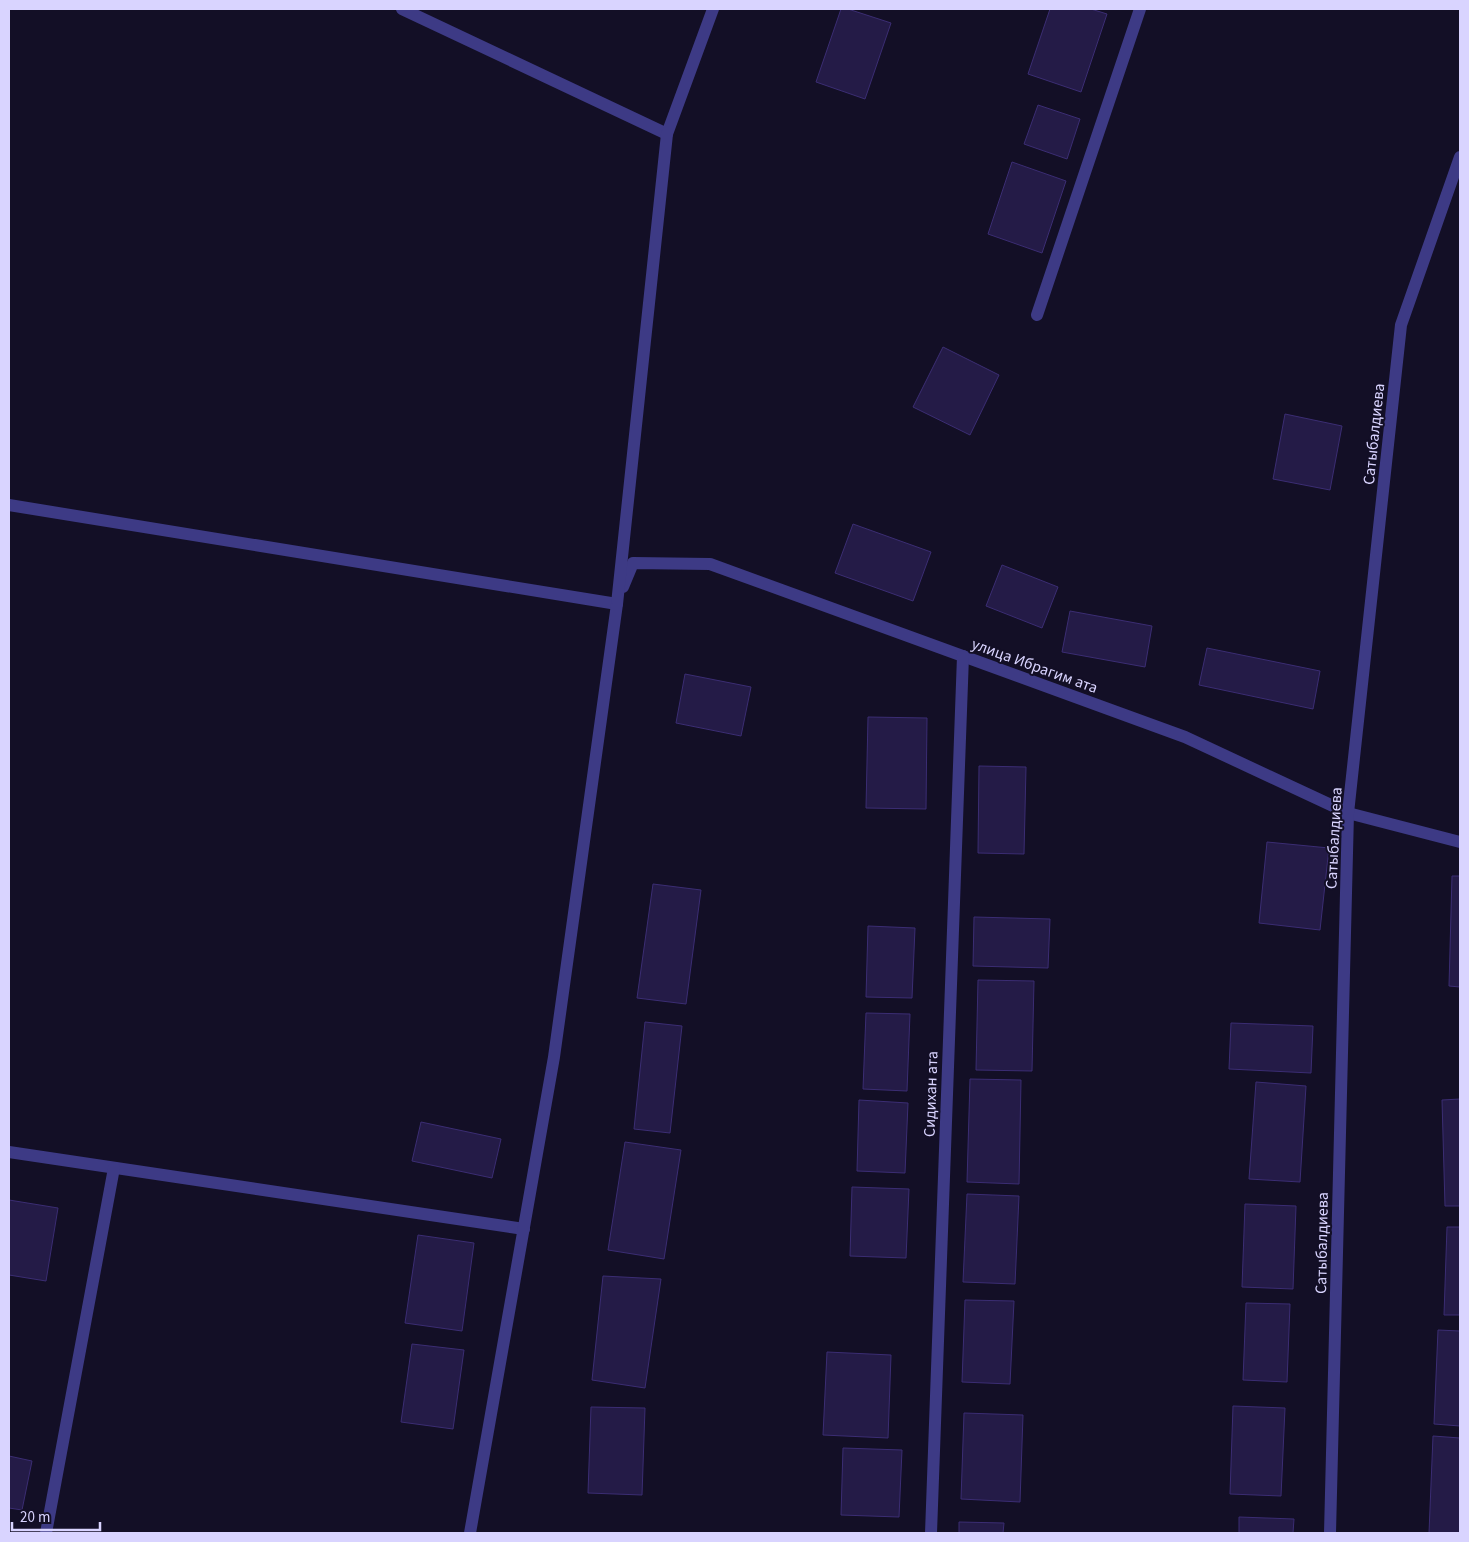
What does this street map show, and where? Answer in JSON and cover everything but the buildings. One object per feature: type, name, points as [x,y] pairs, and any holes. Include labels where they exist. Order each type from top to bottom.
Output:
[{"type":"street","points":[[402,9],[667,134]]},
{"type":"street","points":[[470,1533],[554,1057],[617,604],[667,134],[713,9]]},
{"type":"street","points":[[1038,315],[1140,9]]},
{"type":"street","name":"Сатыбалдиева","points":[[1330,1533],[1348,813],[1401,325],[1460,156]]},
{"type":"street","points":[[9,505],[617,604]]},
{"type":"street","name":"улица Ибрагим ата","points":[[617,604],[633,563],[710,564],[1185,737],[1348,813],[1460,842]]},
{"type":"street","name":"Сидихан ата","points":[[931,1533],[963,656]]},
{"type":"street","points":[[9,1152],[524,1229]]},
{"type":"street","points":[[46,1533],[114,1168]]}]
